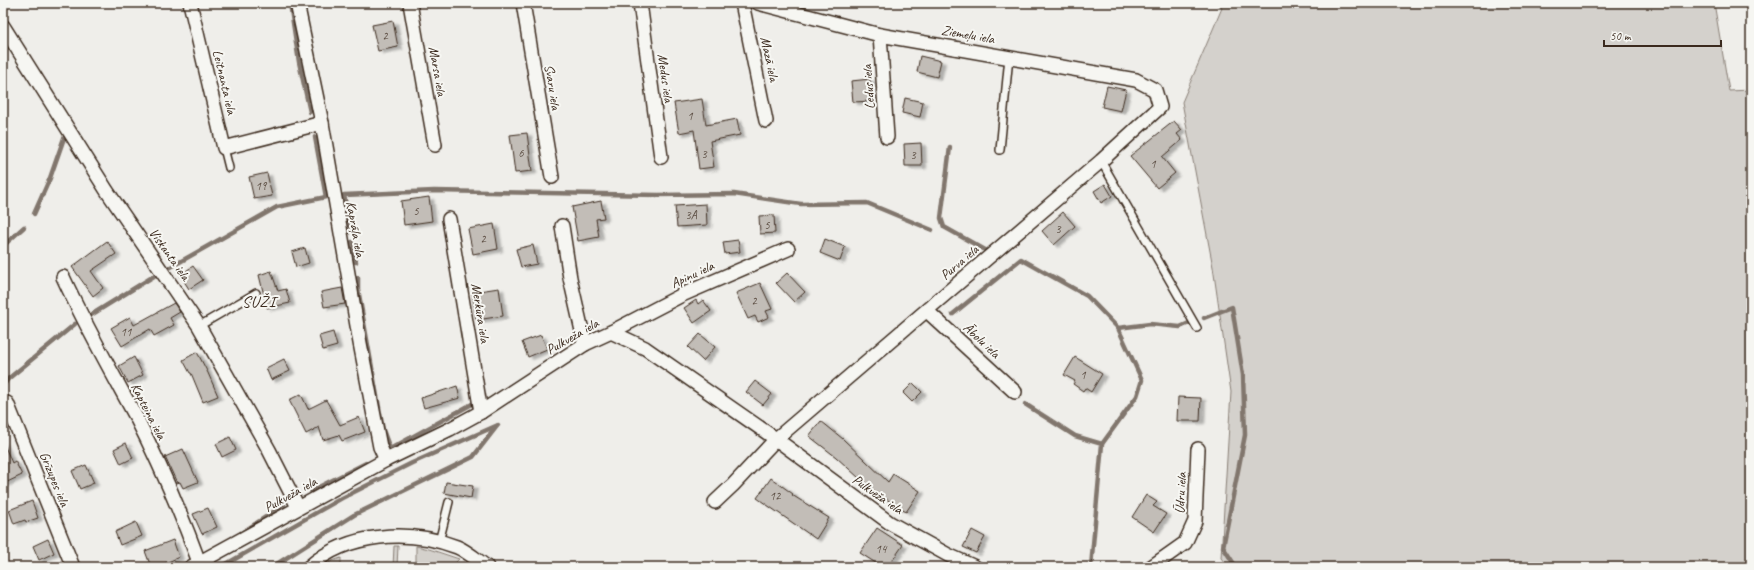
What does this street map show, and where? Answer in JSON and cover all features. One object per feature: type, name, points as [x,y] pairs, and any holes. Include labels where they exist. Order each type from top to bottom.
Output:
[{"type":"street","name":"Leitnanta iela","points":[[190,3],[224,148]]},
{"type":"street","name":"Kaprāļa iela","points":[[297,3],[322,122],[360,343],[380,447],[386,460]]},
{"type":"street","name":"Marsa iela","points":[[410,3],[435,145]]},
{"type":"street","name":"Svaru iela","points":[[523,3],[552,177]]},
{"type":"street","name":"Medus iela","points":[[640,3],[661,157]]},
{"type":"street","name":"Mazā iela","points":[[742,3],[766,121]]},
{"type":"street","name":"Ziemeļu iela","points":[[758,3],[880,35],[1136,80],[1155,90],[1160,107]]},
{"type":"street","name":"Viskanta iela","points":[[3,26],[107,191],[199,326],[269,450],[298,507]]},
{"type":"street","name":"Ledus iela","points":[[880,35],[887,137]]},
{"type":"street","name":"Purva iela","points":[[714,502],[733,485],[776,439],[1102,161],[1160,107]]},
{"type":"street","points":[[224,148],[322,122]]},
{"type":"street","name":"Merkūra iela","points":[[449,219],[481,412]]},
{"type":"street","points":[[562,226],[570,278],[585,344]]},
{"type":"street","name":"Apiņu iela","points":[[611,332],[682,295],[788,248]]},
{"type":"street","name":"Kapteiņa iela","points":[[62,277],[78,311],[143,432],[186,527],[194,565]]},
{"type":"street","name":"Ābolu iela","points":[[927,310],[1015,392]]},
{"type":"street","name":"Pulkveža iela","points":[[194,565],[386,460],[481,412],[585,344],[611,332],[645,348],[776,439],[890,523],[948,555],[975,567]]},
{"type":"street","name":"Grīzupes iela","points":[[7,403],[73,567]]},
{"type":"street","name":"Ūdru iela","points":[[1151,567],[1184,543],[1194,521],[1198,449]]},
{"type":"street","points":[[309,567],[316,561],[337,549],[374,538],[387,536],[410,536],[439,542],[458,548],[487,567]]},
{"type":"lane","points":[[1000,150],[1009,57]]},
{"type":"lane","name":"Leitnanta iela","points":[[224,148],[228,168]]},
{"type":"lane","points":[[1102,161],[1197,328]]},
{"type":"lane","points":[[199,326],[256,293]]},
{"type":"lane","points":[[439,542],[449,502]]},
{"type":"shaded area","points":[[1215,3],[1714,3],[1729,91],[1751,90],[1751,567],[1228,567],[1221,558],[1231,392],[1213,267],[1182,102],[1222,8]]},
{"type":"shaded area","points":[[394,546],[398,546],[397,567],[393,567]]},
{"type":"shaded area","points":[[416,546],[459,559],[451,567],[416,567]]},
{"type":"shaded area","points":[[341,558],[341,567],[323,567],[332,561]]},
{"type":"building","points":[[393,21],[398,47],[378,51],[372,25]]},
{"type":"building","points":[[920,56],[941,61],[937,77],[917,72]]},
{"type":"building","points":[[870,79],[872,101],[853,102],[851,81]]},
{"type":"building","points":[[1107,86],[1126,90],[1121,111],[1102,107]]},
{"type":"building","points":[[905,98],[923,102],[920,117],[902,113]]},
{"type":"building","points":[[702,99],[706,125],[737,119],[740,135],[710,141],[714,167],[699,169],[694,130],[679,133],[674,103]]},
{"type":"building","points":[[1174,121],[1182,130],[1177,134],[1182,140],[1162,157],[1175,173],[1157,188],[1130,156]]},
{"type":"building","points":[[527,133],[532,171],[515,173],[510,135]]},
{"type":"building","points":[[921,143],[922,166],[905,166],[904,144]]},
{"type":"building","points":[[267,173],[272,196],[254,199],[249,177]]},
{"type":"building","points":[[1105,184],[1112,196],[1101,203],[1094,191]]},
{"type":"building","points":[[429,197],[432,221],[404,225],[401,201]]},
{"type":"building","points":[[601,201],[604,218],[596,219],[599,237],[578,241],[572,207]]},
{"type":"building","points":[[706,204],[707,225],[677,227],[675,206]]},
{"type":"building","points":[[1063,212],[1075,226],[1054,245],[1042,231]]},
{"type":"building","points":[[774,215],[775,233],[760,234],[759,216]]},
{"type":"building","points":[[494,224],[498,249],[473,254],[468,229]]},
{"type":"building","points":[[825,239],[845,247],[840,261],[820,253]]},
{"type":"building","points":[[738,240],[740,252],[725,254],[723,242]]},
{"type":"building","points":[[107,241],[116,254],[91,271],[103,288],[93,296],[72,267]]},
{"type":"building","points":[[533,245],[537,264],[521,267],[516,249]]},
{"type":"building","points":[[305,248],[309,263],[296,267],[292,252]]},
{"type":"building","points":[[193,266],[203,280],[189,289],[180,275]]},
{"type":"building","points":[[271,271],[278,291],[286,289],[290,303],[267,308],[259,275]]},
{"type":"building","points":[[787,273],[805,292],[794,302],[776,283]]},
{"type":"building","points":[[760,283],[772,309],[766,311],[769,317],[758,322],[755,316],[748,319],[736,293]]},
{"type":"building","points":[[342,288],[345,304],[324,307],[321,292]]},
{"type":"building","points":[[499,288],[503,316],[476,320],[472,292]]},
{"type":"building","points":[[696,300],[698,304],[703,300],[711,311],[694,323],[684,308]]},
{"type":"building","points":[[174,303],[180,312],[170,318],[174,325],[154,336],[150,329],[122,346],[111,328],[130,317],[134,325]]},
{"type":"building","points":[[333,332],[337,346],[323,350],[319,336]]},
{"type":"building","points":[[700,334],[715,347],[703,361],[688,347]]},
{"type":"building","points":[[541,335],[547,349],[528,357],[522,342]]},
{"type":"building","points":[[197,352],[218,396],[203,402],[191,373],[183,360]]},
{"type":"building","points":[[134,357],[143,375],[128,383],[119,366]]},
{"type":"building","points":[[1075,357],[1102,374],[1091,392],[1085,388],[1083,391],[1073,384],[1075,381],[1064,375]]},
{"type":"building","points":[[284,359],[290,371],[271,380],[266,368]]},
{"type":"building","points":[[755,381],[772,394],[763,405],[746,392]]},
{"type":"building","points":[[913,383],[922,392],[912,402],[903,393]]},
{"type":"building","points":[[457,386],[460,398],[424,408],[421,398]]},
{"type":"building","points":[[301,394],[308,409],[326,400],[340,425],[359,417],[365,432],[342,441],[339,435],[323,440],[319,427],[306,434],[289,400]]},
{"type":"building","points":[[1178,397],[1201,398],[1200,421],[1177,421]]},
{"type":"building","points":[[821,421],[843,439],[888,482],[893,474],[920,491],[906,512],[871,489],[836,457],[809,436]]},
{"type":"building","points":[[230,437],[236,450],[222,457],[216,444]]},
{"type":"building","points":[[3,442],[12,463],[15,461],[22,475],[3,484]]},
{"type":"building","points":[[126,443],[133,458],[121,464],[114,449]]},
{"type":"building","points":[[183,449],[198,482],[183,488],[180,482],[177,483],[165,457]]},
{"type":"building","points":[[86,465],[94,483],[80,489],[72,471]]},
{"type":"building","points":[[771,478],[793,494],[792,495],[829,518],[816,539],[757,498]]},
{"type":"building","points":[[446,482],[473,486],[471,498],[444,493]]},
{"type":"building","points":[[1146,495],[1157,502],[1153,506],[1166,514],[1154,532],[1132,517]]},
{"type":"building","points":[[32,501],[38,518],[26,522],[25,520],[14,524],[9,510]]},
{"type":"building","points":[[208,508],[217,527],[202,534],[193,514]]},
{"type":"building","points":[[136,522],[142,536],[120,545],[115,532]]},
{"type":"building","points":[[877,528],[903,545],[888,567],[882,567],[860,553]]},
{"type":"building","points":[[972,530],[985,537],[976,553],[963,547]]},
{"type":"building","points":[[48,539],[54,553],[39,560],[33,546]]},
{"type":"building","points":[[173,540],[179,557],[157,567],[151,567],[145,551]]},
{"type":"waterway","points":[[290,3],[299,62],[310,112]]},
{"type":"waterway","points":[[169,268],[277,207],[326,197],[315,137]]},
{"type":"waterway","points":[[34,214],[50,178],[64,138]]},
{"type":"waterway","points":[[950,147],[941,218],[944,227],[987,251]]},
{"type":"waterway","points":[[351,231],[344,195],[434,191],[658,195],[734,194],[801,204],[867,203],[932,230]]},
{"type":"waterway","points":[[3,246],[24,227]]},
{"type":"waterway","points":[[352,242],[356,262]]},
{"type":"waterway","points":[[953,314],[1021,259],[1087,296],[1118,328],[1142,380],[1137,396],[1102,444],[1091,567]]},
{"type":"waterway","points":[[91,315],[154,276]]},
{"type":"waterway","points":[[358,278],[358,289],[383,430],[390,449],[472,404]]},
{"type":"waterway","points":[[1204,318],[1232,307],[1243,375],[1245,435],[1223,547],[1236,567]]},
{"type":"waterway","points":[[1118,328],[1150,324],[1180,327],[1189,323]]},
{"type":"waterway","points":[[3,386],[8,379],[75,324]]},
{"type":"waterway","points":[[1025,404],[1075,436],[1102,444]]},
{"type":"waterway","points":[[221,567],[342,498],[412,463],[498,425]]},
{"type":"waterway","points":[[272,567],[354,515],[473,457],[497,426]]},
{"type":"waterway","points":[[311,491],[366,463]]},
{"type":"waterway","points":[[243,532],[284,505]]},
{"type":"waterway","points":[[180,567],[191,561]]},
{"type":"district","name":"SUŽI","points":[[259,301]]}]
